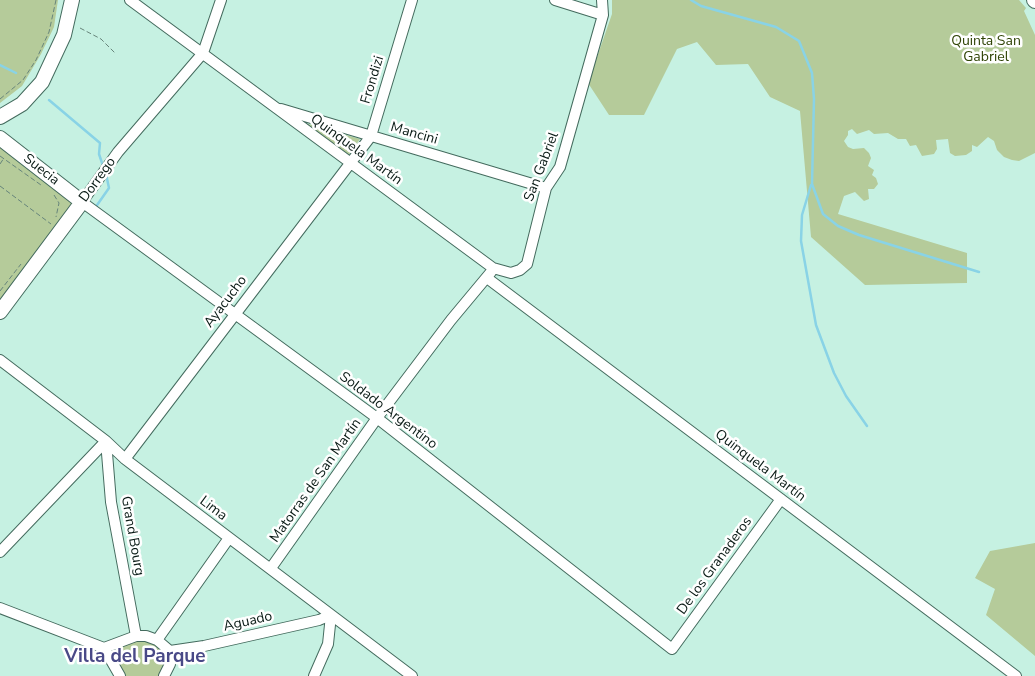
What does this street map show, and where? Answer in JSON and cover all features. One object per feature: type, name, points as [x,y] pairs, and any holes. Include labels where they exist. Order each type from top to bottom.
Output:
[{"type":"main road","points":[[0,108],[17,97],[41,66],[56,33],[63,0]]},
{"type":"main road","points":[[0,117],[22,104],[42,82],[64,35],[72,0]]},
{"type":"main road","name":"Suecia","points":[[0,138],[82,202]]},
{"type":"main road","name":"Dorrego","points":[[0,312],[82,202]]},
{"type":"street","name":"Quinquela Martín","points":[[130,0],[493,268]]},
{"type":"street","points":[[203,53],[221,0]]},
{"type":"street","name":"Frondizi","points":[[349,162],[370,136],[412,0]]},
{"type":"street","points":[[555,0],[603,15]]},
{"type":"street","name":"San Gabriel","points":[[493,268],[510,273],[520,270],[527,264],[546,188],[560,167],[603,15],[602,0]]},
{"type":"street","name":"Dorrego","points":[[82,202],[118,152],[203,53]]},
{"type":"street","name":"Mancini","points":[[274,107],[546,188]]},
{"type":"street","name":"Ayacucho","points":[[125,459],[349,162]]},
{"type":"street","name":"Soldado Argentino","points":[[82,202],[377,418],[672,649]]},
{"type":"street","name":"Matorras de San Martín","points":[[271,568],[377,418],[450,320],[487,278],[493,268]]},
{"type":"street","name":"Quinquela Martín","points":[[487,278],[1016,676]]},
{"type":"street","name":"Lima","points":[[0,360],[106,441],[125,459],[412,676]]},
{"type":"street","points":[[0,552],[106,441]]},
{"type":"street","name":"Grand Bourg","points":[[106,441],[111,502],[136,636]]},
{"type":"street","name":"De los Granaderos","points":[[672,649],[781,499]]},
{"type":"street","points":[[156,640],[229,538]]},
{"type":"street","points":[[0,608],[104,648],[120,676]]},
{"type":"street","points":[[314,676],[328,644],[331,615]]},
{"type":"street","name":"Aguado","points":[[170,651],[204,646],[319,620],[331,615]]},
{"type":"street","points":[[104,648],[136,636],[146,636],[156,640],[170,651],[170,664],[164,676]]},
{"type":"path","points":[[0,99],[14,90],[36,60],[49,32],[56,0]]},
{"type":"path","points":[[80,28],[101,39],[116,54]]},
{"type":"path","points":[[0,156],[43,187]]},
{"type":"path","points":[[0,164],[4,158]]},
{"type":"path","points":[[0,186],[51,225],[59,210],[58,203],[51,192]]},
{"type":"path","points":[[0,291],[23,262]]},
{"type":"green space","points":[[0,0],[58,0],[54,27],[41,54],[22,86],[0,103]]},
{"type":"green space","name":"Quinta San Gabriel","points":[[612,0],[1019,0],[1026,8],[1024,11],[1035,35],[1035,153],[1019,161],[1012,160],[1004,157],[997,150],[994,141],[988,137],[977,147],[972,145],[972,151],[966,155],[955,156],[950,153],[948,139],[936,140],[937,149],[934,154],[922,156],[916,145],[910,146],[906,139],[898,139],[888,133],[874,134],[869,130],[857,134],[852,129],[848,131],[844,141],[848,147],[853,149],[864,148],[869,153],[871,158],[868,166],[874,170],[872,175],[876,178],[878,184],[874,189],[868,189],[869,199],[864,201],[855,192],[844,196],[838,214],[967,253],[967,283],[865,285],[811,237],[800,111],[770,97],[748,64],[716,65],[697,42],[677,49],[644,115],[609,115],[588,83],[612,14]]},
{"type":"green space","points":[[305,123],[360,139],[348,156]]},
{"type":"green space","points":[[0,144],[71,200],[72,206],[0,306]]},
{"type":"green space","points":[[1035,543],[1035,656],[986,615],[995,589],[975,578],[990,551]]},
{"type":"green space","points":[[146,639],[164,649],[167,659],[160,676],[123,676],[110,648],[131,640]]},
{"type":"waterway","points":[[691,0],[701,6],[776,27],[799,41],[812,73],[814,99],[812,184],[823,214],[838,226],[859,235],[979,272]]},
{"type":"waterway","points":[[0,65],[16,73]]},
{"type":"waterway","points":[[49,100],[100,143],[99,154],[103,166]]},
{"type":"waterway","points":[[95,208],[109,188],[106,174]]},
{"type":"waterway","points":[[811,185],[802,215],[801,241],[816,325],[834,373],[846,396],[867,426]]},
{"type":"district","name":"Villa del Parque","points":[[135,657]]}]
